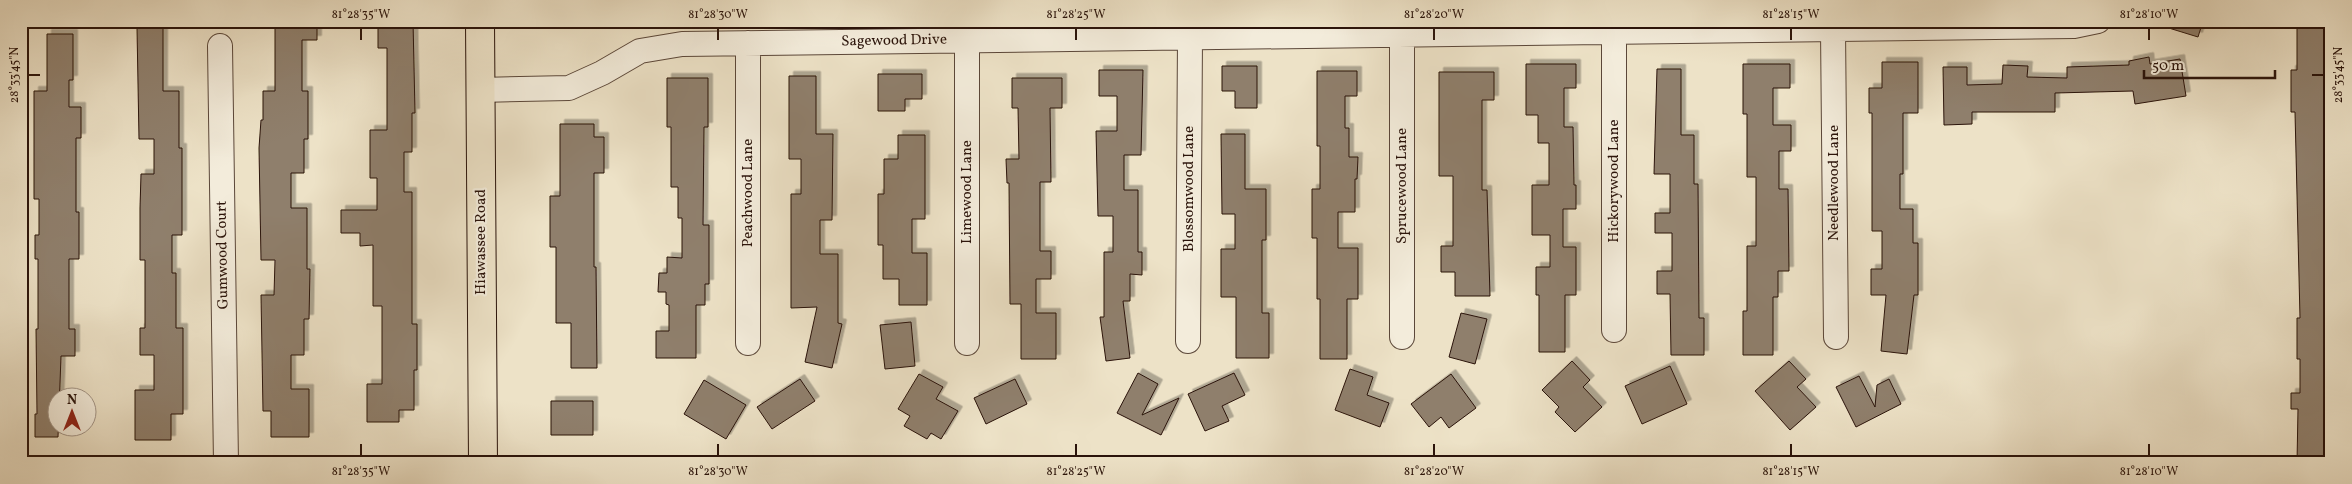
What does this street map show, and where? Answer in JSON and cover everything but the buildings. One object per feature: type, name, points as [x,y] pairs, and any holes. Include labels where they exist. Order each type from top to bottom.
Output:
[{"type":"main road","name":"Hiawassee Road","points":[[480,21],[483,463]]},
{"type":"street","name":"Sagewood Drive","points":[[480,90],[569,88],[602,73],[640,51],[682,44],[1833,30],[2074,26],[2098,21]]},
{"type":"street","name":"Needlewood Lane","points":[[1833,30],[1836,337]]},
{"type":"street","name":"Hickorywood Lane","points":[[1614,32],[1614,330]]},
{"type":"street","name":"Sprucewood Lane","points":[[1402,35],[1402,337]]},
{"type":"street","name":"Blossomwood Lane","points":[[1188,341],[1190,38]]},
{"type":"street","name":"Limewood Lane","points":[[967,40],[967,343]]},
{"type":"street","name":"Peachwood Lane","points":[[748,43],[748,343]]},
{"type":"street","name":"Gumwood Court","points":[[220,46],[226,463]]}]
